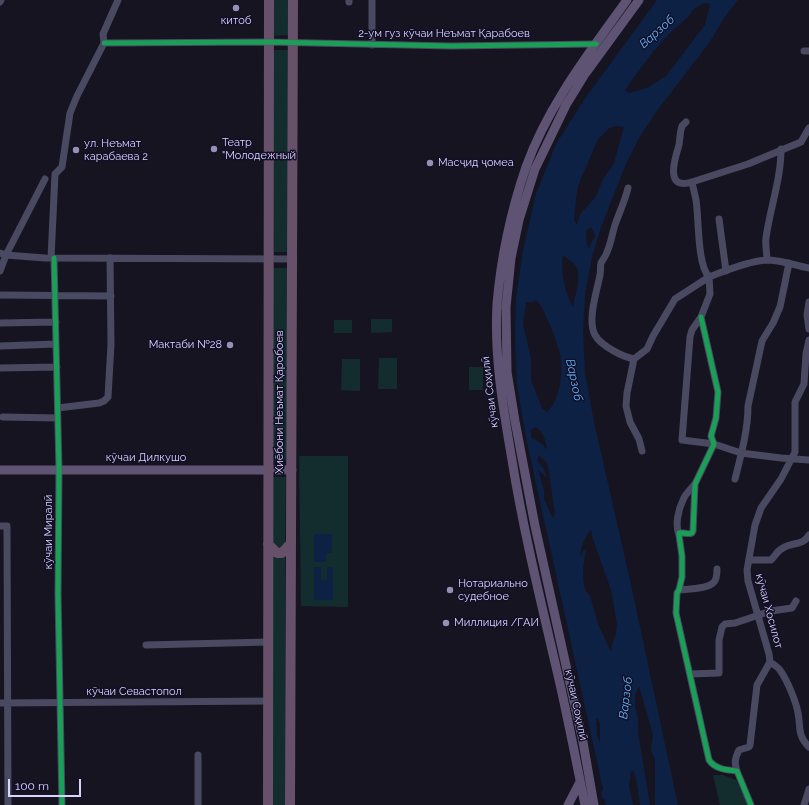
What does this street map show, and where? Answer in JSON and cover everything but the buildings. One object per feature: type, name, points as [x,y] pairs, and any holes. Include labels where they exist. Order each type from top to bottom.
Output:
[{"type":"highway","name":"Хиёбони Неъмат Қаробоев","points":[[268,805],[269,0]]},
{"type":"highway","name":"Хиёбони Неъмат Қаробоев","points":[[290,805],[293,0]]},
{"type":"highway","points":[[268,544],[277,553],[282,553],[291,542]]},
{"type":"main road","name":"кӯчаи Соҳилӣ","points":[[585,805],[560,685],[540,605],[519,504],[500,384],[497,346],[497,304],[503,256],[512,214],[527,165],[538,138],[556,104],[627,0]]},
{"type":"main road","name":"кӯчаи Соҳилӣ","points":[[594,805],[583,742],[535,526],[515,421],[507,372],[506,307],[511,258],[519,220],[535,170],[546,144],[566,105],[585,74],[639,0]]},
{"type":"main road","name":"кӯчаи Дилкушо","points":[[0,470],[292,470]]},
{"type":"main road","points":[[540,605],[548,608],[552,602]]},
{"type":"main road","points":[[547,631],[550,628],[558,628]]},
{"type":"main road","points":[[568,805],[580,782]]},
{"type":"street","name":"кӯчаи Миралӣ","points":[[62,805],[58,594],[58,408],[53,258],[55,174],[62,167],[70,113],[104,43],[103,34],[118,0]]},
{"type":"street","points":[[372,0],[372,45]]},
{"type":"street","name":"2-ум гуз кӯчаи Неъмат Қарабоев","points":[[104,43],[269,42],[372,45],[596,44]]},
{"type":"street","points":[[686,122],[682,126],[679,144],[674,155],[673,170],[675,180],[680,184],[692,182],[748,164],[801,142],[809,128]]},
{"type":"street","points":[[767,260],[767,235],[781,166],[781,150]]},
{"type":"street","points":[[0,271],[3,254],[44,179]]},
{"type":"street","points":[[692,182],[696,201],[701,253],[703,265],[708,277],[710,294],[701,317],[692,330],[690,337],[682,440],[714,444],[741,453],[809,460]]},
{"type":"street","points":[[628,188],[614,225],[611,241],[601,263],[593,309],[593,326],[595,336],[608,348],[634,359]]},
{"type":"street","points":[[719,219],[726,271]]},
{"type":"street","points":[[3,254],[53,258],[292,259]]},
{"type":"street","points":[[58,408],[99,403],[108,397],[111,344],[110,258]]},
{"type":"street","points":[[642,451],[639,439],[630,422],[626,406],[634,359],[647,350],[653,336],[675,299],[708,277],[758,261],[767,260],[789,263],[809,268]]},
{"type":"street","points":[[735,479],[741,453],[758,353],[765,334],[773,323],[780,307],[789,263]]},
{"type":"street","points":[[0,295],[111,296]]},
{"type":"street","points":[[809,302],[807,315],[809,329]]},
{"type":"street","points":[[701,317],[718,392],[716,418],[711,436],[714,444],[695,484],[683,499],[677,518],[677,530],[682,556],[682,577],[677,593],[676,613],[708,760],[712,764],[726,770],[737,771]]},
{"type":"street","points":[[0,323],[56,322]]},
{"type":"street","name":"кӯчаи Хосилот","points":[[809,340],[806,354],[804,384],[795,402],[795,455],[761,508],[755,525],[747,576],[770,662],[780,669],[793,696],[798,712],[802,738],[804,743],[809,747]]},
{"type":"street","points":[[0,346],[56,344]]},
{"type":"street","points":[[0,368],[57,367]]},
{"type":"street","points":[[3,417],[58,418]]},
{"type":"street","points":[[679,535],[683,532],[692,534],[693,531],[695,484]]},
{"type":"street","points":[[0,526],[7,526],[4,755],[8,805]]},
{"type":"street","points":[[749,560],[771,560],[781,549],[802,542],[806,540],[809,535]]},
{"type":"street","points":[[679,590],[709,586],[714,583],[717,569]]},
{"type":"street","points":[[690,674],[719,673],[720,640],[722,627],[725,624],[735,623],[771,611],[792,608],[796,600]]},
{"type":"street","points":[[146,645],[268,642]]},
{"type":"street","points":[[752,805],[735,766],[736,755],[739,750],[749,747],[750,745],[757,685],[770,662]]},
{"type":"street","name":"кӯчаи Севастопол","points":[[4,703],[268,701]]},
{"type":"street","points":[[198,756],[198,805]]},
{"type":"street","points":[[804,805],[809,789]]},
{"type":"green space","points":[[272,0],[288,0],[288,35],[272,36]]},
{"type":"green space","points":[[273,50],[288,50],[289,252],[274,252]]},
{"type":"green space","points":[[272,268],[287,268],[287,458],[285,461],[273,461]]},
{"type":"green space","points":[[371,319],[392,319],[392,332],[371,333]]},
{"type":"green space","points":[[334,320],[352,320],[352,333],[334,333]]},
{"type":"green space","points":[[379,358],[397,358],[397,389],[378,389]]},
{"type":"green space","points":[[342,359],[360,359],[360,391],[341,390]]},
{"type":"green space","points":[[469,367],[483,367],[483,390],[469,390]]},
{"type":"green space","points":[[299,456],[348,456],[348,607],[301,606]]},
{"type":"green space","points":[[272,477],[286,477],[285,543],[280,548],[276,548],[273,545]]},
{"type":"green space","points":[[273,556],[285,556],[285,805],[272,805]]},
{"type":"green space","points":[[713,775],[723,775],[736,780],[749,805],[720,805]]},
{"type":"water","name":"Варзоб","points":[[657,0],[738,0],[725,17],[709,43],[659,108],[639,138],[626,164],[601,227],[592,257],[585,294],[583,330],[585,373],[594,422],[630,580],[678,805],[655,805],[655,760],[651,750],[653,735],[639,686],[635,695],[635,707],[638,718],[638,732],[650,805],[640,805],[634,771],[631,771],[629,786],[633,805],[606,805],[605,800],[602,798],[601,793],[603,789],[525,433],[517,385],[515,338],[516,298],[523,250],[536,194],[556,144],[586,97]],"holes":[[[708,3],[710,5],[705,25],[666,76],[647,88],[629,93],[625,91],[652,53],[694,9],[702,4]],[[616,126],[624,127],[614,163],[602,181],[594,199],[580,214],[577,225],[574,220],[578,186],[598,139],[609,128]],[[591,227],[595,237],[589,249],[586,231]],[[563,255],[574,264],[577,269],[578,279],[573,308],[566,289],[562,269]],[[537,300],[544,311],[560,354],[560,385],[555,401],[547,412],[542,408],[531,380],[531,358],[523,325],[526,302]],[[535,427],[541,431],[547,450],[542,444],[531,437],[531,430]],[[539,455],[547,463],[555,514],[553,518],[544,499],[544,490],[538,470],[547,478],[544,469],[537,460]],[[591,530],[611,590],[617,624],[611,652],[598,624],[590,596],[585,590],[583,569],[586,549],[583,551],[580,558],[585,539]],[[596,718],[600,724],[600,743],[597,735]]]},
{"type":"water","points":[[314,534],[332,534],[332,553],[326,553],[326,562],[314,562]]},
{"type":"water","points":[[314,567],[321,567],[321,580],[327,580],[327,567],[333,567],[333,600],[314,600]]},
{"type":"cycle path","points":[[104,43],[269,42],[451,46],[596,44]]},
{"type":"cycle path","points":[[54,258],[59,470],[58,594],[62,805]]},
{"type":"cycle path","points":[[701,317],[718,392],[716,418],[711,436],[714,444],[695,484],[693,531],[690,534],[679,533],[682,556],[682,577],[677,593],[676,613],[709,760],[718,767],[737,771],[751,805]]},
{"type":"place","name":"китоб","points":[[236,8]]},
{"type":"place","name":"Театр \"Молодежный","points":[[214,149]]},
{"type":"place","name":"ул. Неъмат карабаева 2","points":[[76,150]]},
{"type":"place","name":"Масҷид ҷомеа","points":[[430,163]]},
{"type":"place","name":"Мактаби №28","points":[[230,345]]},
{"type":"place","name":"Нотариально судебное","points":[[450,590]]},
{"type":"place","name":"Миллиция /ГАИ","points":[[446,623]]}]
